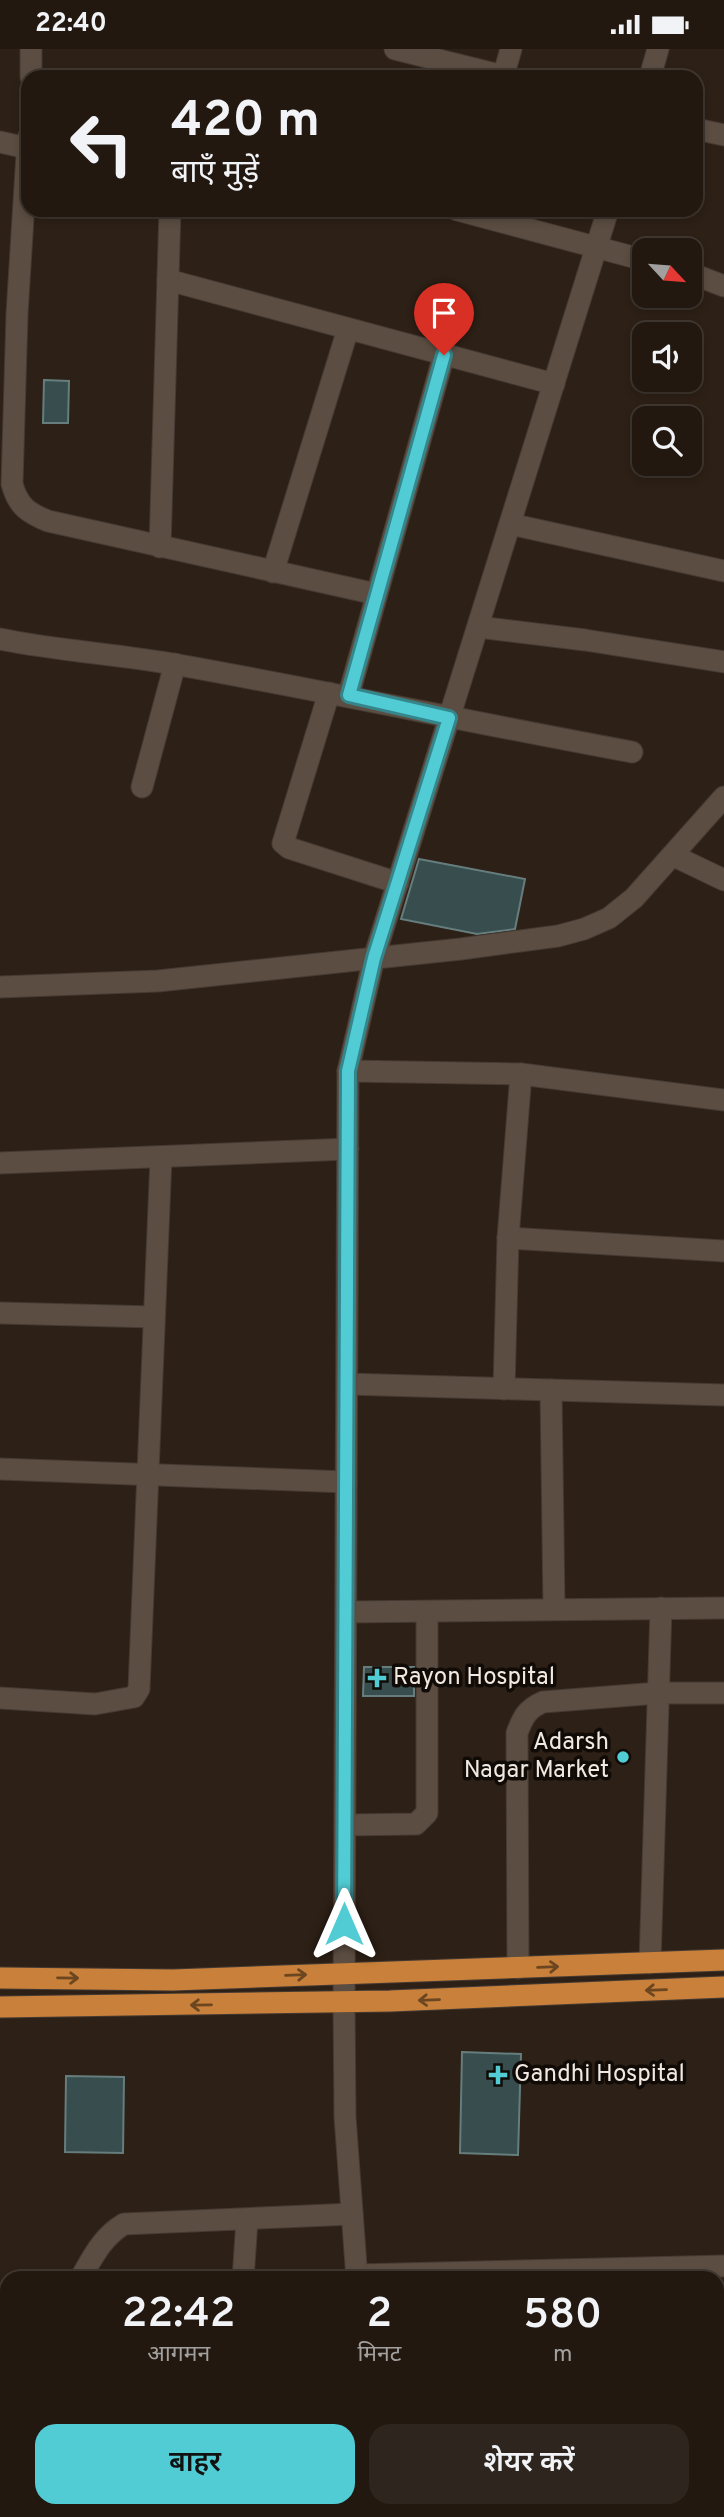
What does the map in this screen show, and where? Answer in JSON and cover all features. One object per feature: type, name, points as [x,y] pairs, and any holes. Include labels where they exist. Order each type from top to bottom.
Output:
[{"type":"highway","points":[[0,1977],[173,1980],[724,1961]]},
{"type":"highway","points":[[0,2007],[344,2002],[724,1987]]},
{"type":"street","points":[[31,49],[31,70]]},
{"type":"street","points":[[395,49],[476,70]]},
{"type":"street","points":[[505,70],[512,49]]},
{"type":"street","points":[[652,70],[659,49]]},
{"type":"street","points":[[703,130],[724,135]]},
{"type":"street","points":[[0,142],[21,147]]},
{"type":"street","points":[[21,200],[8,312],[12,484],[16,498],[30,514],[48,521],[160,547],[376,594]]},
{"type":"street","points":[[160,547],[170,217]]},
{"type":"street","points":[[487,217],[632,257]]},
{"type":"street","points":[[357,2271],[345,2117],[344,2002],[348,1071],[374,958],[606,217]]},
{"type":"street","points":[[702,278],[724,286]]},
{"type":"street","points":[[168,280],[554,384]]},
{"type":"street","points":[[272,572],[348,329]]},
{"type":"street","points":[[398,883],[289,848],[283,843],[376,594],[444,355]]},
{"type":"street","points":[[510,524],[723,567]]},
{"type":"street","points":[[478,627],[585,640],[724,662]]},
{"type":"street","points":[[0,639],[175,664],[632,752]]},
{"type":"street","points":[[142,787],[175,664]]},
{"type":"street","points":[[0,987],[158,981],[558,936],[609,918],[634,898],[724,797]]},
{"type":"street","points":[[674,856],[724,880]]},
{"type":"street","points":[[348,1071],[521,1074],[724,1100]]},
{"type":"street","points":[[504,1389],[509,1238],[521,1074]]},
{"type":"street","points":[[0,1163],[348,1149]]},
{"type":"street","points":[[0,1698],[95,1704],[134,1697],[141,1677],[161,1158]]},
{"type":"street","points":[[509,1238],[724,1251]]},
{"type":"street","points":[[0,1313],[154,1317]]},
{"type":"street","points":[[346,1384],[724,1395]]},
{"type":"street","points":[[551,1390],[554,1607]]},
{"type":"street","points":[[0,1469],[346,1482]]},
{"type":"street","points":[[345,1612],[427,1613],[554,1607],[724,1608]]},
{"type":"street","points":[[650,1963],[661,1608]]},
{"type":"street","points":[[345,1825],[416,1824],[428,1812],[427,1613]]},
{"type":"street","points":[[517,1968],[517,1733],[522,1717],[530,1707],[543,1702],[658,1693],[724,1693]]},
{"type":"street","points":[[84,2271],[100,2243],[110,2232],[124,2224],[352,2214]]},
{"type":"street","points":[[244,2271],[247,2220]]},
{"type":"street","points":[[557,2271],[724,2266]]},
{"type":"building","points":[[44,380],[69,381],[68,423],[43,423]]},
{"type":"building","points":[[419,859],[525,879],[515,929],[477,934],[401,919]]},
{"type":"building","points":[[364,1667],[414,1667],[414,1696],[363,1696]]},
{"type":"building","points":[[462,2052],[521,2054],[518,2155],[460,2153]]},
{"type":"building","points":[[66,2076],[124,2077],[123,2153],[65,2152]]},
{"type":"place","name":"Rayon Hospital","points":[[377,1678]]},
{"type":"place","name":"Adarsh Nagar Market","points":[[623,1757]]},
{"type":"place","name":"Gandhi Hospital","points":[[498,2075]]},
{"type":"route","points":[[344,1924],[348,1071],[374,958],[449,718],[349,695],[444,355]]}]
